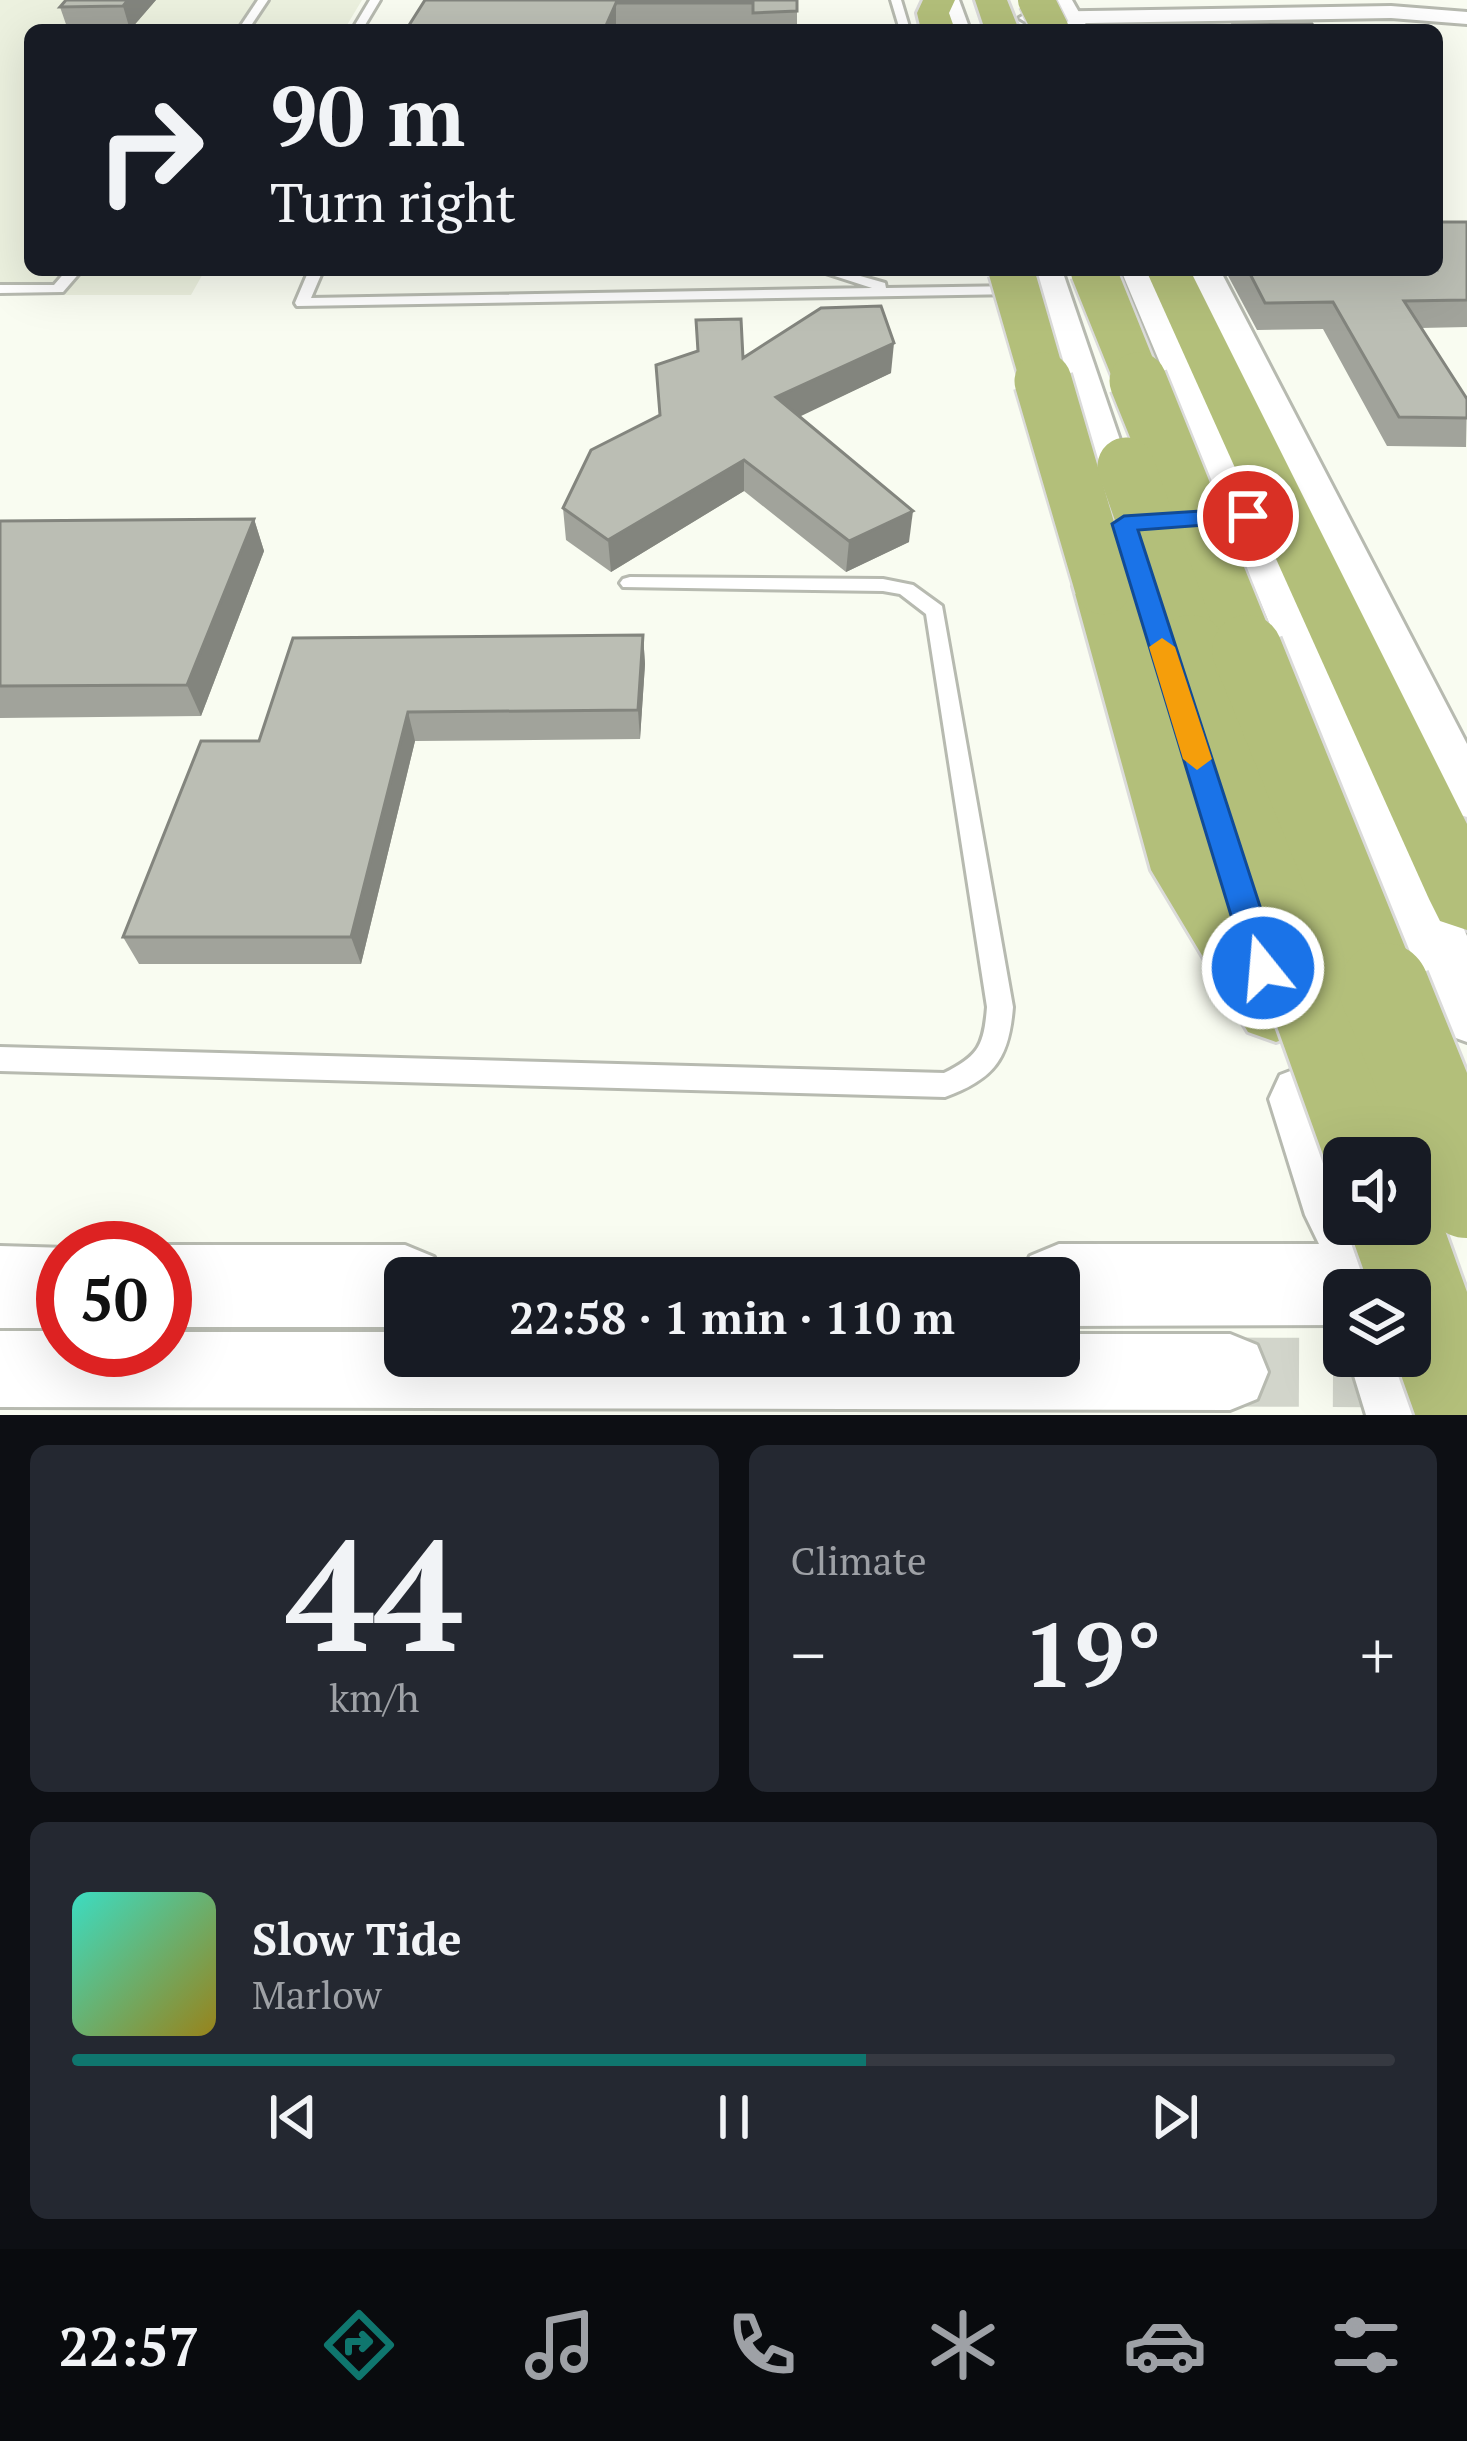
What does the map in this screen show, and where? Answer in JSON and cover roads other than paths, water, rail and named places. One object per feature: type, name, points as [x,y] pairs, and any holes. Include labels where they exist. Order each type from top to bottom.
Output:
[{"type":"main road","points":[[991,0],[1042,17]]},
{"type":"main road","points":[[1143,276],[1467,1011]]},
{"type":"main road","points":[[1171,276],[1467,899]]},
{"type":"main road","points":[[1039,277],[1114,555],[1188,871],[1276,1007],[1369,1266],[1409,1415]]},
{"type":"main road","points":[[1039,277],[1364,1137]]},
{"type":"main road","points":[[1039,277],[1467,1193]]},
{"type":"main road","points":[[1114,555],[1248,516]]},
{"type":"main road","points":[[1080,1284],[1369,1266]]},
{"type":"main road","points":[[1369,1266],[1463,1415]]},
{"type":"main road","points":[[192,1286],[384,1286]]},
{"type":"main road","points":[[0,1287],[36,1287]]},
{"type":"street","points":[[1042,17],[1391,12],[1467,18]]},
{"type":"street","points":[[1206,276],[1467,796]]},
{"type":"street","points":[[0,1369],[1230,1372]]},
{"type":"lane","points":[[0,289],[58,290],[70,276]]},
{"type":"lane","points":[[313,276],[302,303],[902,292],[1039,277]]},
{"type":"lane","points":[[845,276],[902,292]]},
{"type":"lane","points":[[899,276],[902,292]]},
{"type":"lane","points":[[0,1059],[945,1085],[980,1070],[998,1040],[1000,1006],[935,611],[906,589],[883,585],[630,583]]},
{"type":"tunnel","points":[[1230,1372],[1323,1372]]}]
